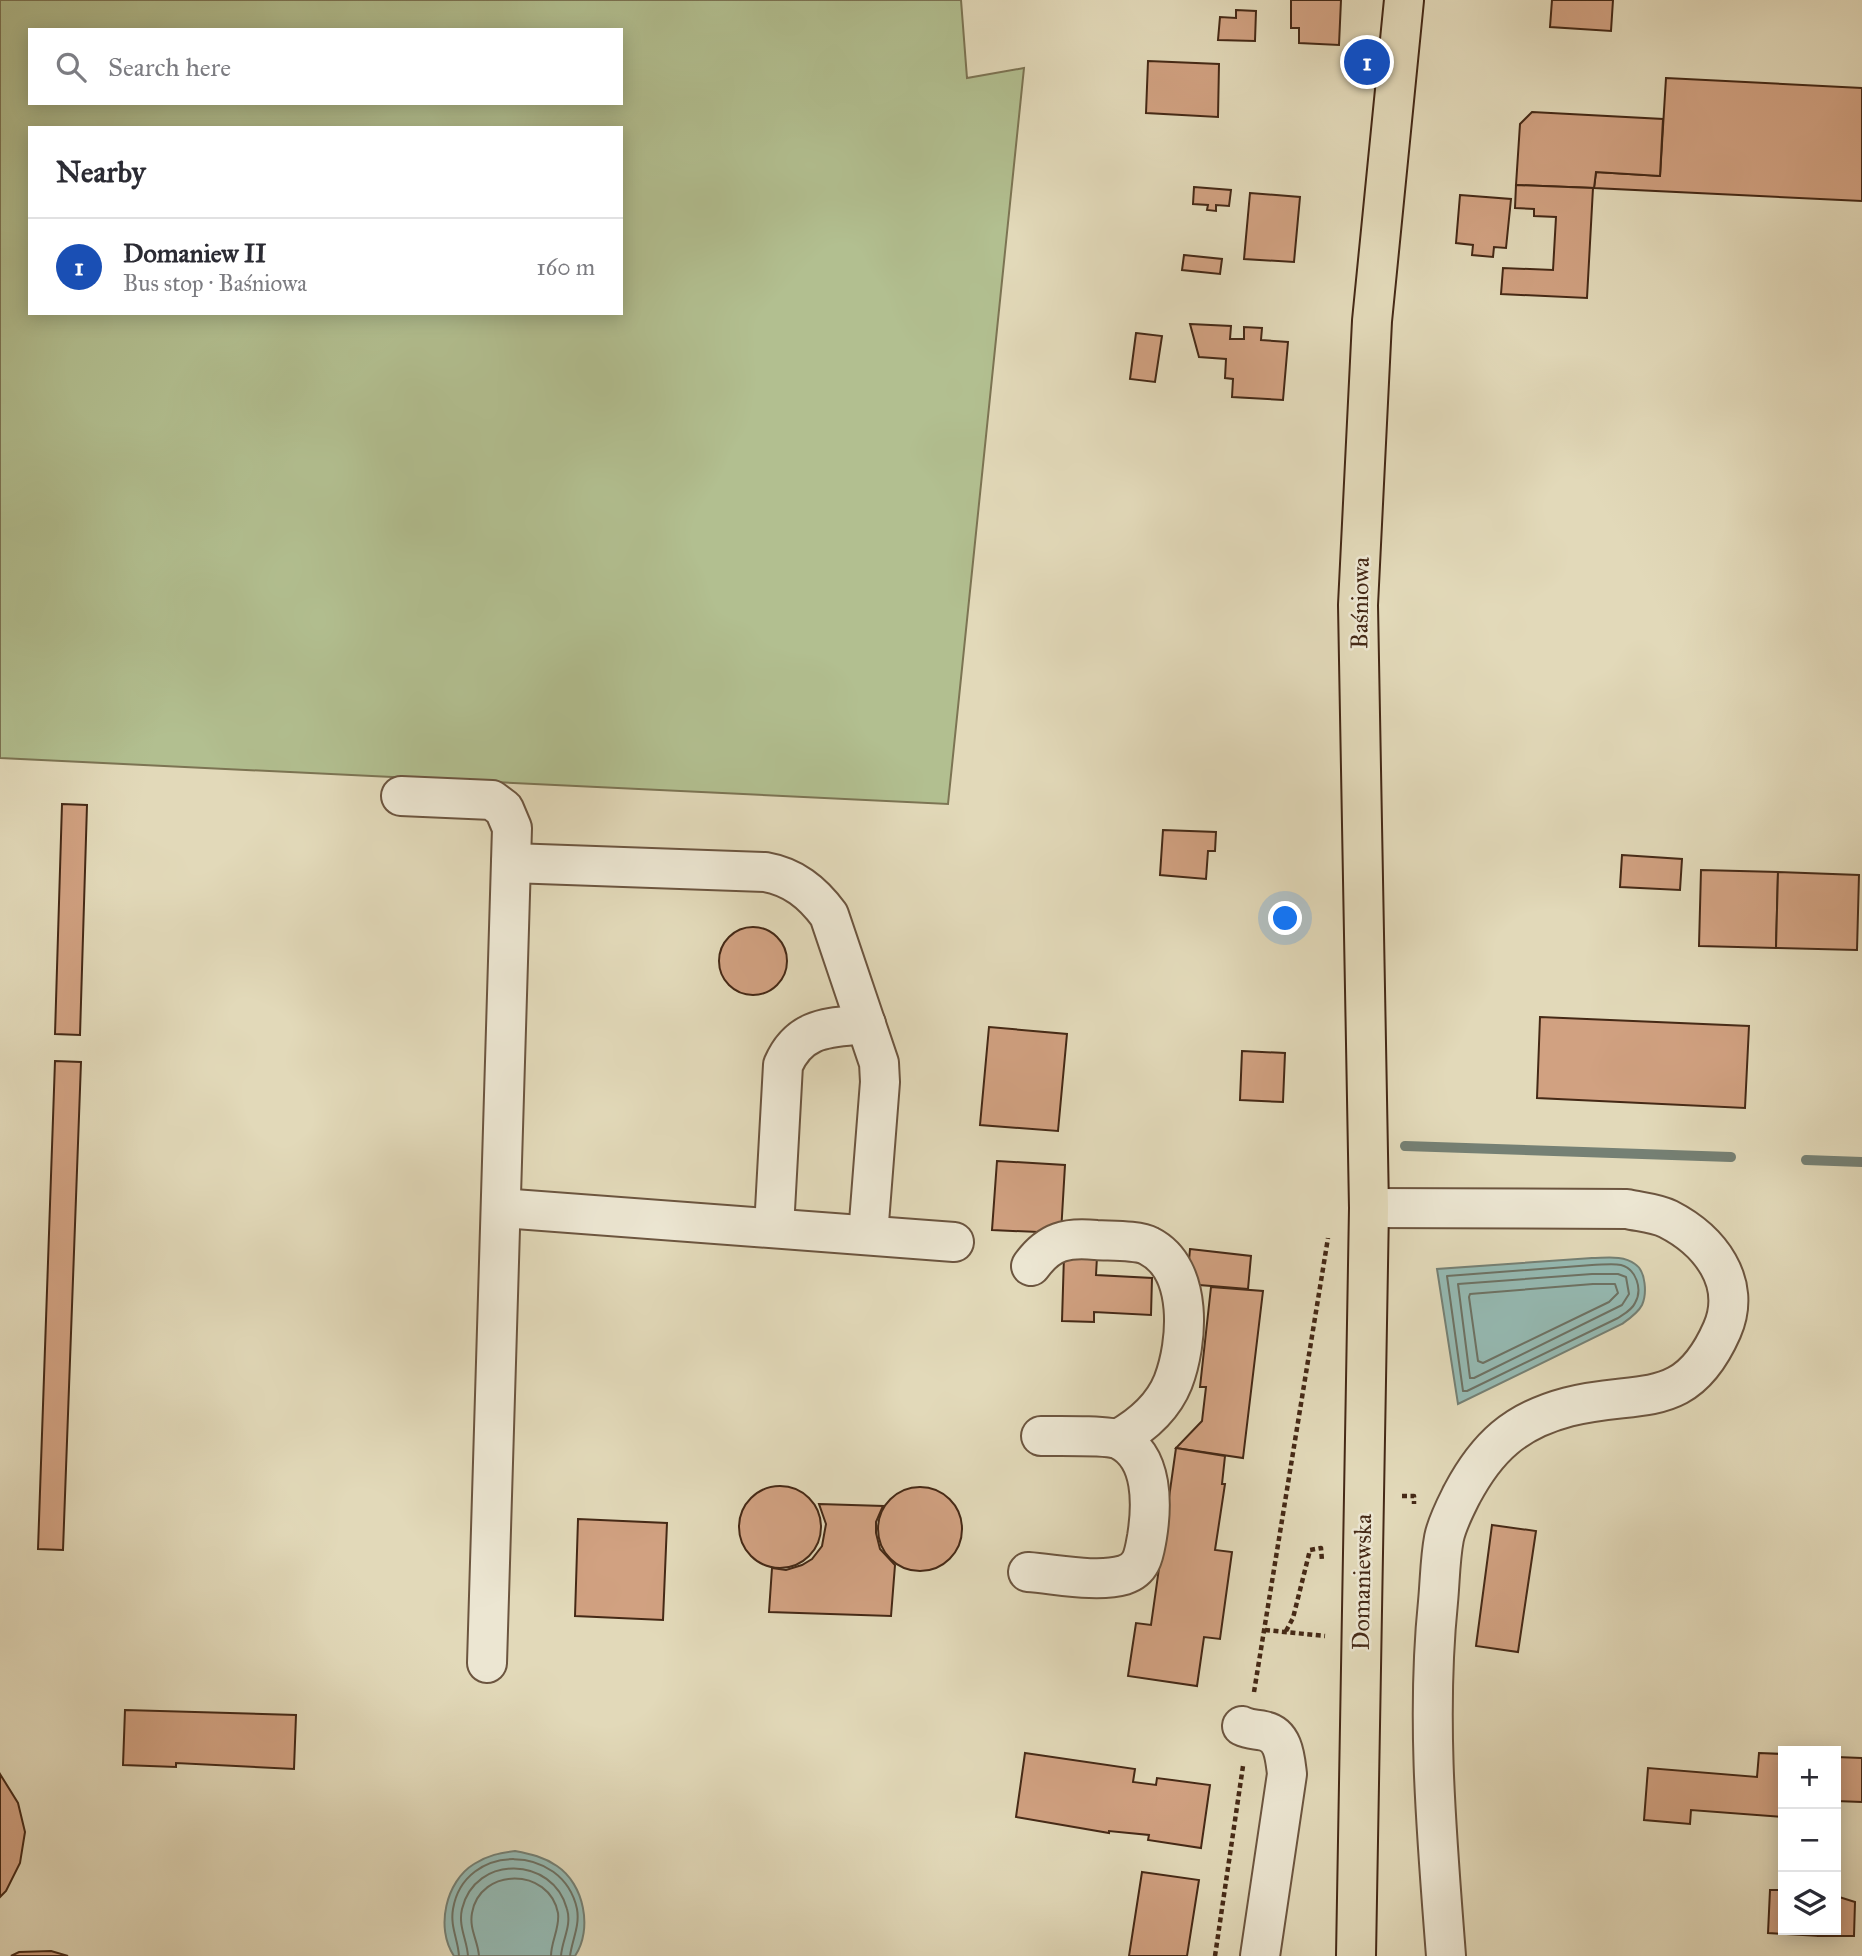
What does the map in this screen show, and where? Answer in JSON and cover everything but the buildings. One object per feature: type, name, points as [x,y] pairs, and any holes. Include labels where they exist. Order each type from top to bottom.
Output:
[{"type":"main road","name":"Baśniowa","points":[[1369,1208],[1358,605],[1372,321],[1404,0]]},
{"type":"main road","name":"Domaniewska","points":[[1356,1956],[1369,1208]]},
{"type":"lane","points":[[401,796],[492,800],[504,809],[512,828],[487,1663]]},
{"type":"lane","points":[[511,863],[765,873],[782,875],[801,885],[818,899],[829,915],[879,1063],[880,1082],[868,1235]]},
{"type":"lane","points":[[774,1228],[783,1065],[789,1051],[799,1040],[813,1032],[866,1024]]},
{"type":"lane","points":[[502,1208],[954,1242]]},
{"type":"lane","points":[[1369,1208],[1627,1209],[1665,1217],[1696,1237],[1720,1264],[1729,1295],[1723,1328],[1704,1363],[1679,1386],[1653,1395],[1584,1403],[1544,1413],[1506,1435],[1477,1467],[1455,1507],[1444,1537],[1434,1642],[1435,1798],[1446,1956]]},
{"type":"lane","points":[[1031,1266],[1041,1253],[1053,1245],[1078,1238],[1147,1245],[1170,1264],[1185,1306],[1180,1354],[1172,1384],[1158,1406],[1137,1428],[1118,1439],[1041,1436]]},
{"type":"lane","points":[[1028,1572],[1092,1577],[1124,1575],[1136,1568],[1143,1559],[1152,1503],[1148,1480],[1141,1463],[1129,1447],[1118,1439]]},
{"type":"lane","points":[[1245,1728],[1268,1731],[1279,1739],[1285,1753],[1287,1774],[1260,1956]]},
{"type":"path","points":[[1215,1956],[1245,1728],[1265,1630],[1328,1233]]},
{"type":"path","points":[[1286,1631],[1293,1618],[1310,1550],[1321,1548],[1323,1573]]},
{"type":"path","points":[[1265,1630],[1336,1637]]},
{"type":"green space","points":[[0,0],[961,0],[967,78],[1024,68],[948,804],[0,758]]},
{"type":"water","points":[[1620,1258],[1639,1267],[1645,1289],[1644,1300],[1638,1311],[1622,1324],[1458,1404],[1437,1269]]},
{"type":"water","points":[[515,1851],[552,1863],[574,1884],[583,1908],[584,1920],[581,1945],[575,1956],[454,1956],[448,1945],[445,1919],[446,1906],[456,1882],[479,1861]]},
{"type":"waterway","points":[[1405,1146],[1731,1157]]},
{"type":"waterway","points":[[1806,1160],[1862,1162]]},
{"type":"place","name":"Domaniew II","points":[[1367,62]]}]
